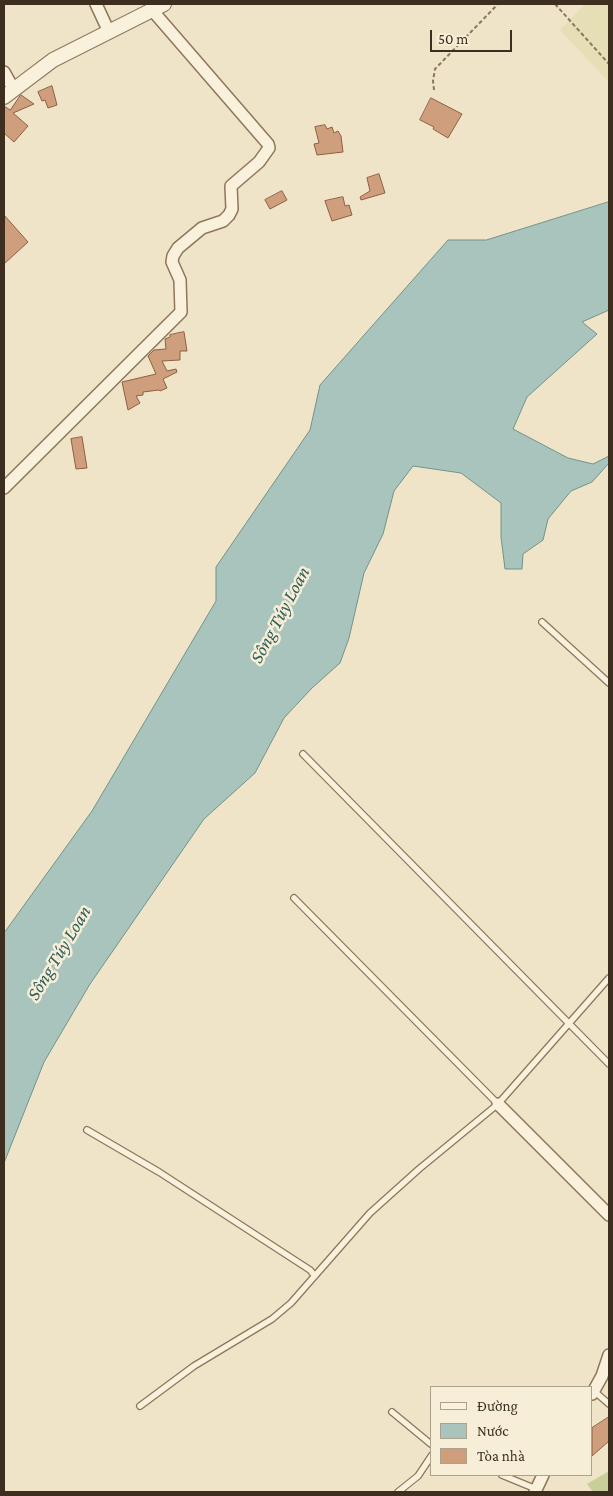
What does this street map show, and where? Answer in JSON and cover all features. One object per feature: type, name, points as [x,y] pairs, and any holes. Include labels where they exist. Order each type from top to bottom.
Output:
[{"type":"street","points":[[96,4],[109,32]]},
{"type":"street","points":[[4,72],[9,94],[53,60],[164,4]]},
{"type":"street","points":[[4,488],[181,312],[180,280],[172,262],[173,256],[178,248],[202,228],[222,221],[229,215],[232,209],[231,186],[259,162],[269,148],[268,144],[152,10]]},
{"type":"street","points":[[498,1104],[609,1216]]},
{"type":"street","points":[[593,1392],[602,1376],[609,1355]]},
{"type":"street","points":[[535,1491],[542,1476]]},
{"type":"lane","points":[[542,622],[609,683]]},
{"type":"lane","points":[[303,754],[609,1064]]},
{"type":"lane","points":[[294,898],[498,1104]]},
{"type":"lane","points":[[140,1406],[194,1366],[272,1319],[291,1303],[370,1213],[419,1169],[498,1104],[609,978]]},
{"type":"lane","points":[[87,1130],[167,1177],[310,1270],[314,1276]]},
{"type":"lane","points":[[593,1392],[609,1404]]},
{"type":"lane","points":[[392,1412],[430,1443]]},
{"type":"lane","points":[[398,1492],[418,1476],[430,1458]]},
{"type":"lane","points":[[504,1476],[535,1491]]},
{"type":"path","points":[[434,90],[435,69],[498,4]]},
{"type":"path","points":[[555,4],[609,64]]},
{"type":"shaded area","points":[[585,4],[609,4],[609,82],[560,30]]},
{"type":"green space","points":[[609,1471],[609,1492],[593,1492],[587,1484]]},
{"type":"water","name":"Sông Túy Loan","points":[[609,202],[609,310],[582,322],[597,334],[527,397],[513,429],[568,458],[593,464],[609,456],[609,463],[592,482],[571,491],[548,519],[543,540],[523,554],[522,569],[505,569],[501,537],[501,503],[461,473],[413,466],[394,491],[383,534],[364,573],[349,638],[340,663],[312,688],[284,718],[255,773],[204,819],[90,984],[44,1062],[4,1163],[4,933],[92,811],[216,601],[216,567],[310,430],[320,385],[448,240],[486,240]]},
{"type":"building","points":[[52,86],[57,105],[48,108],[45,100],[42,101],[38,92]]},
{"type":"building","points":[[21,95],[34,104],[13,113],[28,126],[14,142],[4,133],[4,106],[10,110]]},
{"type":"building","points":[[431,98],[462,114],[448,138],[433,129],[434,127],[420,120]]},
{"type":"building","points":[[325,125],[327,129],[332,127],[334,133],[338,131],[341,136],[343,152],[317,155],[314,144],[319,143],[315,127]]},
{"type":"building","points":[[379,174],[385,193],[361,200],[360,197],[370,191],[367,178]]},
{"type":"building","points":[[282,191],[287,200],[270,209],[265,200]]},
{"type":"building","points":[[343,197],[345,206],[349,205],[352,215],[332,221],[325,201]]},
{"type":"building","points":[[4,215],[28,242],[4,264]]},
{"type":"building","points":[[184,332],[187,351],[180,351],[180,360],[162,361],[167,371],[176,369],[177,372],[163,379],[167,388],[160,391],[143,392],[143,395],[136,396],[140,403],[128,410],[122,382],[156,374],[148,356],[154,350],[166,349],[165,339],[170,337],[170,335]]},
{"type":"building","points":[[82,437],[87,468],[76,469],[71,439]]},
{"type":"building","points":[[609,1417],[609,1441],[593,1455],[593,1427]]}]
